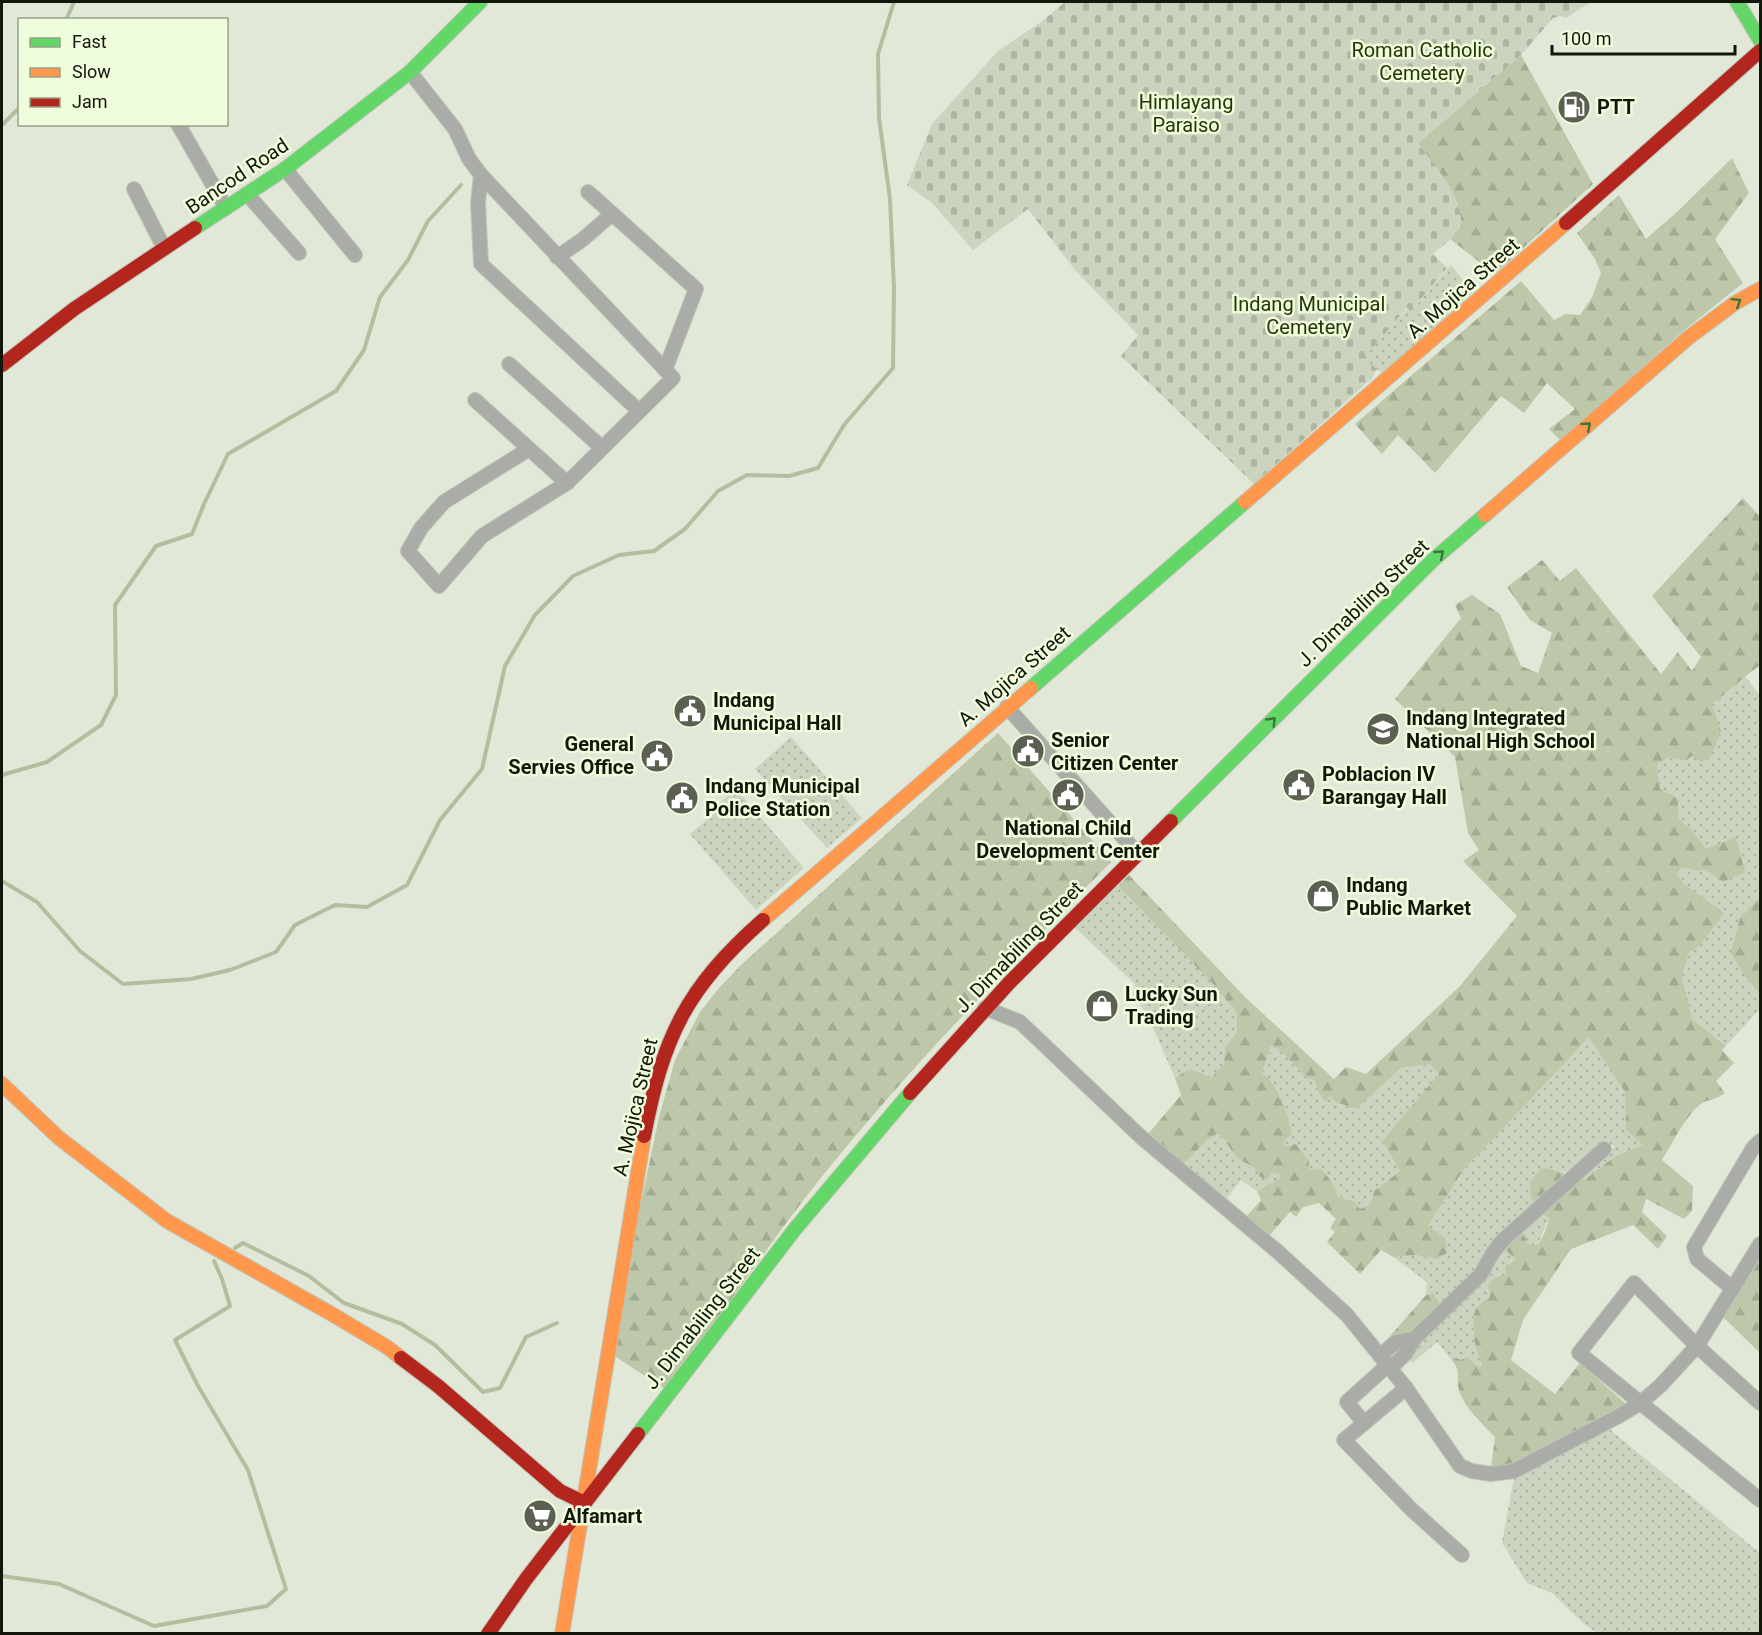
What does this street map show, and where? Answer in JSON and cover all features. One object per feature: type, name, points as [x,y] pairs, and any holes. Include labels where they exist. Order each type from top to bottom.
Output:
[{"type":"street","name":"Bancod Road","points":[[2,365],[74,309],[285,170],[410,72],[480,2]]},
{"type":"street","points":[[1737,2],[1761,39]]},
{"type":"street","name":"A. Mojica Street","points":[[562,1634],[585,1503],[612,1324],[660,1066],[678,1021],[701,986],[734,947],[1761,51]]},
{"type":"street","points":[[410,72],[455,129],[469,159],[481,175],[673,378],[567,483],[477,541],[439,586],[408,551],[422,528],[444,502],[529,449]]},
{"type":"street","points":[[179,126],[226,208]]},
{"type":"street","points":[[285,170],[355,255]]},
{"type":"street","points":[[481,175],[478,203],[481,264],[639,411]]},
{"type":"street","points":[[134,189],[164,248]]},
{"type":"street","points":[[588,192],[696,289],[665,370]]},
{"type":"street","points":[[247,194],[299,253]]},
{"type":"street","points":[[557,257],[582,240],[612,214]]},
{"type":"street","name":"J. Dimabiling Street","points":[[488,1634],[526,1579],[795,1229],[876,1132],[985,1008],[1433,560],[1688,338],[1728,307],[1761,289]]},
{"type":"street","points":[[509,364],[601,447]]},
{"type":"street","points":[[475,400],[567,483]]},
{"type":"street","points":[[1007,707],[1138,854]]},
{"type":"street","points":[[985,1008],[1020,1022],[1150,1144],[1277,1251],[1347,1315],[1387,1362],[1462,1468],[1491,1474],[1519,1469],[1639,1404],[1672,1375],[1697,1346],[1761,1244]]},
{"type":"street","points":[[2,1084],[59,1138],[140,1202],[176,1227],[387,1347],[438,1386],[560,1491],[585,1503]]},
{"type":"street","points":[[1733,1289],[1701,1262],[1694,1250],[1758,1147]]},
{"type":"street","points":[[1364,1423],[1347,1402],[1387,1362],[1406,1353],[1414,1339],[1476,1280],[1501,1242],[1604,1149]]},
{"type":"street","points":[[1761,1403],[1697,1346],[1634,1283],[1579,1353],[1639,1404],[1761,1500]]},
{"type":"street","points":[[1406,1388],[1364,1423],[1344,1434],[1344,1440],[1462,1555]]},
{"type":"green space","points":[[1065,2],[1591,2],[1566,18],[1560,16],[1553,18],[1521,55],[1418,143],[1454,194],[1458,206],[1460,217],[1457,231],[1433,254],[1447,268],[1411,311],[1407,308],[1364,358],[1377,369],[1372,378],[1254,484],[1121,356],[1138,335],[1075,270],[1028,209],[973,250],[932,203],[907,185],[932,124],[998,51],[1041,22]]},
{"type":"green space","points":[[1521,55],[1593,184],[1495,274],[1450,239],[1459,228],[1461,218],[1459,207],[1447,184],[1418,143]]},
{"type":"green space","points":[[1732,158],[1749,193],[1715,239],[1743,283],[1682,332],[1561,441],[1549,429],[1575,409],[1547,383],[1524,413],[1501,396],[1435,473],[1398,435],[1382,454],[1355,424],[1521,281],[1554,320],[1566,314],[1580,315],[1592,297],[1601,273],[1595,259],[1577,233],[1619,195],[1646,239]]},
{"type":"green space","points":[[1451,265],[1473,292],[1383,374],[1363,358],[1408,308],[1412,310]]},
{"type":"green space","points":[[1743,498],[1760,517],[1760,665],[1712,704],[1721,731],[1710,758],[1702,762],[1692,756],[1685,761],[1670,757],[1657,764],[1660,789],[1678,798],[1678,818],[1694,832],[1706,849],[1736,837],[1745,872],[1723,882],[1706,870],[1696,871],[1682,867],[1677,874],[1684,884],[1724,913],[1701,944],[1689,953],[1682,976],[1692,1019],[1726,1046],[1722,1050],[1734,1063],[1716,1081],[1725,1093],[1704,1102],[1692,1112],[1662,1160],[1693,1186],[1692,1211],[1684,1219],[1646,1199],[1642,1212],[1667,1236],[1658,1249],[1633,1225],[1571,1249],[1523,1320],[1511,1360],[1555,1394],[1580,1363],[1625,1403],[1606,1416],[1511,1466],[1491,1468],[1495,1437],[1461,1397],[1458,1371],[1451,1359],[1454,1357],[1461,1360],[1467,1357],[1479,1367],[1482,1364],[1475,1343],[1474,1313],[1479,1305],[1490,1297],[1489,1284],[1497,1277],[1506,1275],[1505,1267],[1515,1259],[1507,1251],[1506,1245],[1516,1235],[1523,1233],[1529,1245],[1538,1245],[1545,1232],[1549,1218],[1536,1207],[1530,1188],[1530,1182],[1541,1169],[1547,1168],[1584,1180],[1617,1155],[1643,1145],[1626,1130],[1625,1092],[1589,1037],[1462,1172],[1428,1226],[1445,1238],[1447,1253],[1436,1259],[1415,1255],[1393,1257],[1381,1250],[1360,1274],[1327,1242],[1335,1232],[1330,1228],[1336,1219],[1319,1203],[1303,1207],[1296,1217],[1290,1212],[1268,1237],[1245,1218],[1261,1200],[1257,1191],[1281,1178],[1279,1174],[1272,1173],[1268,1179],[1260,1177],[1252,1167],[1237,1157],[1218,1134],[1181,1165],[1149,1133],[1181,1095],[1175,1078],[1187,1070],[1200,1072],[1211,1078],[1224,1064],[1225,1047],[1237,1032],[1237,1013],[1216,987],[1118,886],[1129,875],[1245,997],[1334,1079],[1346,1067],[1366,1074],[1460,986],[1517,916],[1463,861],[1479,850],[1468,833],[1455,757],[1395,699],[1461,618],[1455,605],[1472,595],[1500,614],[1521,666],[1538,673],[1552,633],[1530,620],[1507,587],[1542,560],[1560,581],[1576,568],[1661,674],[1678,652],[1692,671],[1701,657],[1652,596]],"holes":[[[1271,1046],[1277,1048],[1307,1078],[1314,1080],[1321,1097],[1326,1101],[1330,1096],[1336,1102],[1356,1109],[1401,1068],[1430,1064],[1439,1074],[1382,1141],[1400,1171],[1374,1191],[1370,1205],[1360,1209],[1354,1201],[1338,1197],[1332,1182],[1321,1169],[1309,1170],[1309,1161],[1296,1144],[1287,1146],[1283,1144],[1292,1132],[1290,1124],[1277,1092],[1262,1073]]]},
{"type":"green space","points":[[1745,676],[1760,696],[1760,897],[1740,918],[1747,979],[1760,994],[1760,1009],[1726,1046],[1692,1019],[1682,976],[1689,953],[1701,944],[1700,898],[1684,884],[1677,874],[1682,867],[1696,871],[1706,870],[1723,882],[1745,871],[1706,849],[1694,832],[1678,818],[1678,798],[1660,789],[1657,764],[1670,757],[1685,761],[1720,731],[1712,704]]},
{"type":"green space","points":[[998,733],[1111,862],[953,1026],[877,1110],[805,1198],[668,1391],[616,1357],[619,1308],[659,1117],[675,1060],[700,1012],[740,966]]},
{"type":"green space","points":[[791,737],[862,818],[827,848],[755,769]]},
{"type":"green space","points":[[736,789],[804,868],[756,910],[690,834],[715,813],[712,809]]},
{"type":"green space","points":[[1118,886],[1216,987],[1237,1012],[1237,1032],[1225,1047],[1224,1064],[1211,1078],[1200,1072],[1187,1070],[1175,1078],[1147,1014],[1133,995],[1135,984],[1074,927]]},
{"type":"green space","points":[[1760,897],[1760,994],[1747,979],[1731,953],[1740,918]]},
{"type":"green space","points":[[1589,1036],[1625,1092],[1626,1130],[1644,1145],[1617,1155],[1584,1180],[1580,1179],[1615,1146],[1600,1143],[1573,1169],[1562,1173],[1547,1168],[1534,1204],[1483,1254],[1482,1263],[1474,1274],[1437,1310],[1432,1293],[1426,1295],[1427,1282],[1393,1257],[1415,1255],[1436,1259],[1445,1238],[1428,1226],[1462,1172]]},
{"type":"green space","points":[[1271,1046],[1277,1048],[1307,1078],[1314,1080],[1321,1097],[1329,1095],[1356,1109],[1401,1068],[1430,1064],[1440,1074],[1382,1141],[1400,1171],[1374,1191],[1370,1205],[1360,1210],[1354,1201],[1338,1197],[1332,1182],[1309,1170],[1283,1143],[1262,1074]]},
{"type":"green space","points":[[1218,1134],[1240,1159],[1268,1179],[1272,1173],[1279,1174],[1282,1178],[1257,1191],[1241,1180],[1225,1201],[1181,1165]]},
{"type":"green space","points":[[1543,1214],[1549,1217],[1538,1245],[1529,1245],[1519,1234]]},
{"type":"green space","points":[[1508,1241],[1515,1259],[1509,1262],[1506,1275],[1487,1290],[1490,1297],[1479,1305],[1475,1313],[1473,1322],[1475,1343],[1482,1363],[1479,1367],[1467,1357],[1461,1360],[1454,1357],[1451,1359],[1437,1342],[1412,1363],[1408,1358],[1416,1346]]},
{"type":"green space","points":[[1760,1255],[1760,1353],[1723,1317]]},
{"type":"green space","points":[[1433,1293],[1439,1303],[1437,1310],[1404,1347],[1390,1349],[1384,1343],[1426,1295]]},
{"type":"green space","points":[[1608,1428],[1760,1553],[1760,1633],[1597,1633],[1584,1624],[1552,1593],[1527,1583],[1502,1543],[1514,1477]]},
{"type":"waterway","points":[[67,18],[74,2]]},
{"type":"waterway","points":[[2,881],[37,902],[80,951],[123,984],[191,979],[230,970],[276,952],[295,925],[335,905],[367,907],[407,885],[440,820],[482,769],[505,666],[535,615],[573,576],[619,555],[654,551],[685,529],[718,491],[747,475],[789,476],[818,468],[844,425],[893,368],[894,288],[890,199],[879,118],[878,54],[894,2]]},
{"type":"waterway","points":[[2,125],[18,109]]},
{"type":"waterway","points":[[2,775],[47,762],[101,725],[116,695],[115,605],[156,546],[192,534],[228,454],[336,391],[364,350],[380,297],[408,260],[428,221],[461,185]]},
{"type":"waterway","points":[[235,1248],[243,1243],[309,1276],[344,1303],[402,1324],[435,1345],[483,1392],[500,1388],[526,1337],[557,1323]]},
{"type":"waterway","points":[[2,1576],[59,1584],[154,1626],[267,1606],[286,1589],[248,1470],[198,1386],[175,1340],[230,1306],[214,1261]]},
{"type":"traffic: fast","points":[[195,228],[285,169],[410,72],[480,2]]},
{"type":"traffic: fast","points":[[1737,2],[1760,40]]},
{"type":"traffic: fast","points":[[1031,688],[1245,502]]},
{"type":"traffic: fast","points":[[1171,821],[1433,560],[1485,515]]},
{"type":"traffic: fast","points":[[638,1434],[795,1229],[910,1093]]},
{"type":"traffic: slow","points":[[1245,502],[1566,223]]},
{"type":"traffic: slow","points":[[1485,515],[1688,338],[1735,303],[1760,289]]},
{"type":"traffic: slow","points":[[763,920],[1031,688]]},
{"type":"traffic: slow","points":[[2,1084],[59,1138],[167,1221],[330,1313],[401,1358]]},
{"type":"traffic: slow","points":[[562,1634],[644,1136]]},
{"type":"traffic: jam","points":[[1566,223],[1760,51]]},
{"type":"traffic: jam","points":[[2,365],[74,309],[195,228]]},
{"type":"traffic: jam","points":[[910,1093],[1009,983],[1171,821]]},
{"type":"traffic: jam","points":[[644,1136],[660,1070],[682,1016],[715,969],[763,920]]},
{"type":"traffic: jam","points":[[401,1358],[438,1386],[560,1491],[585,1503]]},
{"type":"traffic: jam","points":[[488,1634],[526,1579],[638,1434]]},
{"type":"place","name":"PTT","points":[[1574,107]]},
{"type":"place","name":"Indang Municipal Hall","points":[[690,711]]},
{"type":"place","name":"Indang Integrated National High School","points":[[1383,729]]},
{"type":"place","name":"Senior Citizen Center","points":[[1028,751]]},
{"type":"place","name":"General Servies Office","points":[[657,756]]},
{"type":"place","name":"Poblacion IV Barangay Hall","points":[[1299,785]]},
{"type":"place","name":"National Child Development Center","points":[[1068,795]]},
{"type":"place","name":"Indang Municipal Police Station","points":[[682,798]]},
{"type":"place","name":"Indang Public Market","points":[[1323,896]]},
{"type":"place","name":"Lucky Sun Trading","points":[[1102,1006]]},
{"type":"place","name":"Alfamart","points":[[540,1516]]},
{"type":"park label","name":"Roman Catholic Cemetery","points":[[1422,62]]},
{"type":"park label","name":"Himlayang Paraiso","points":[[1186,114]]},
{"type":"park label","name":"Indang Municipal Cemetery","points":[[1309,316]]}]
